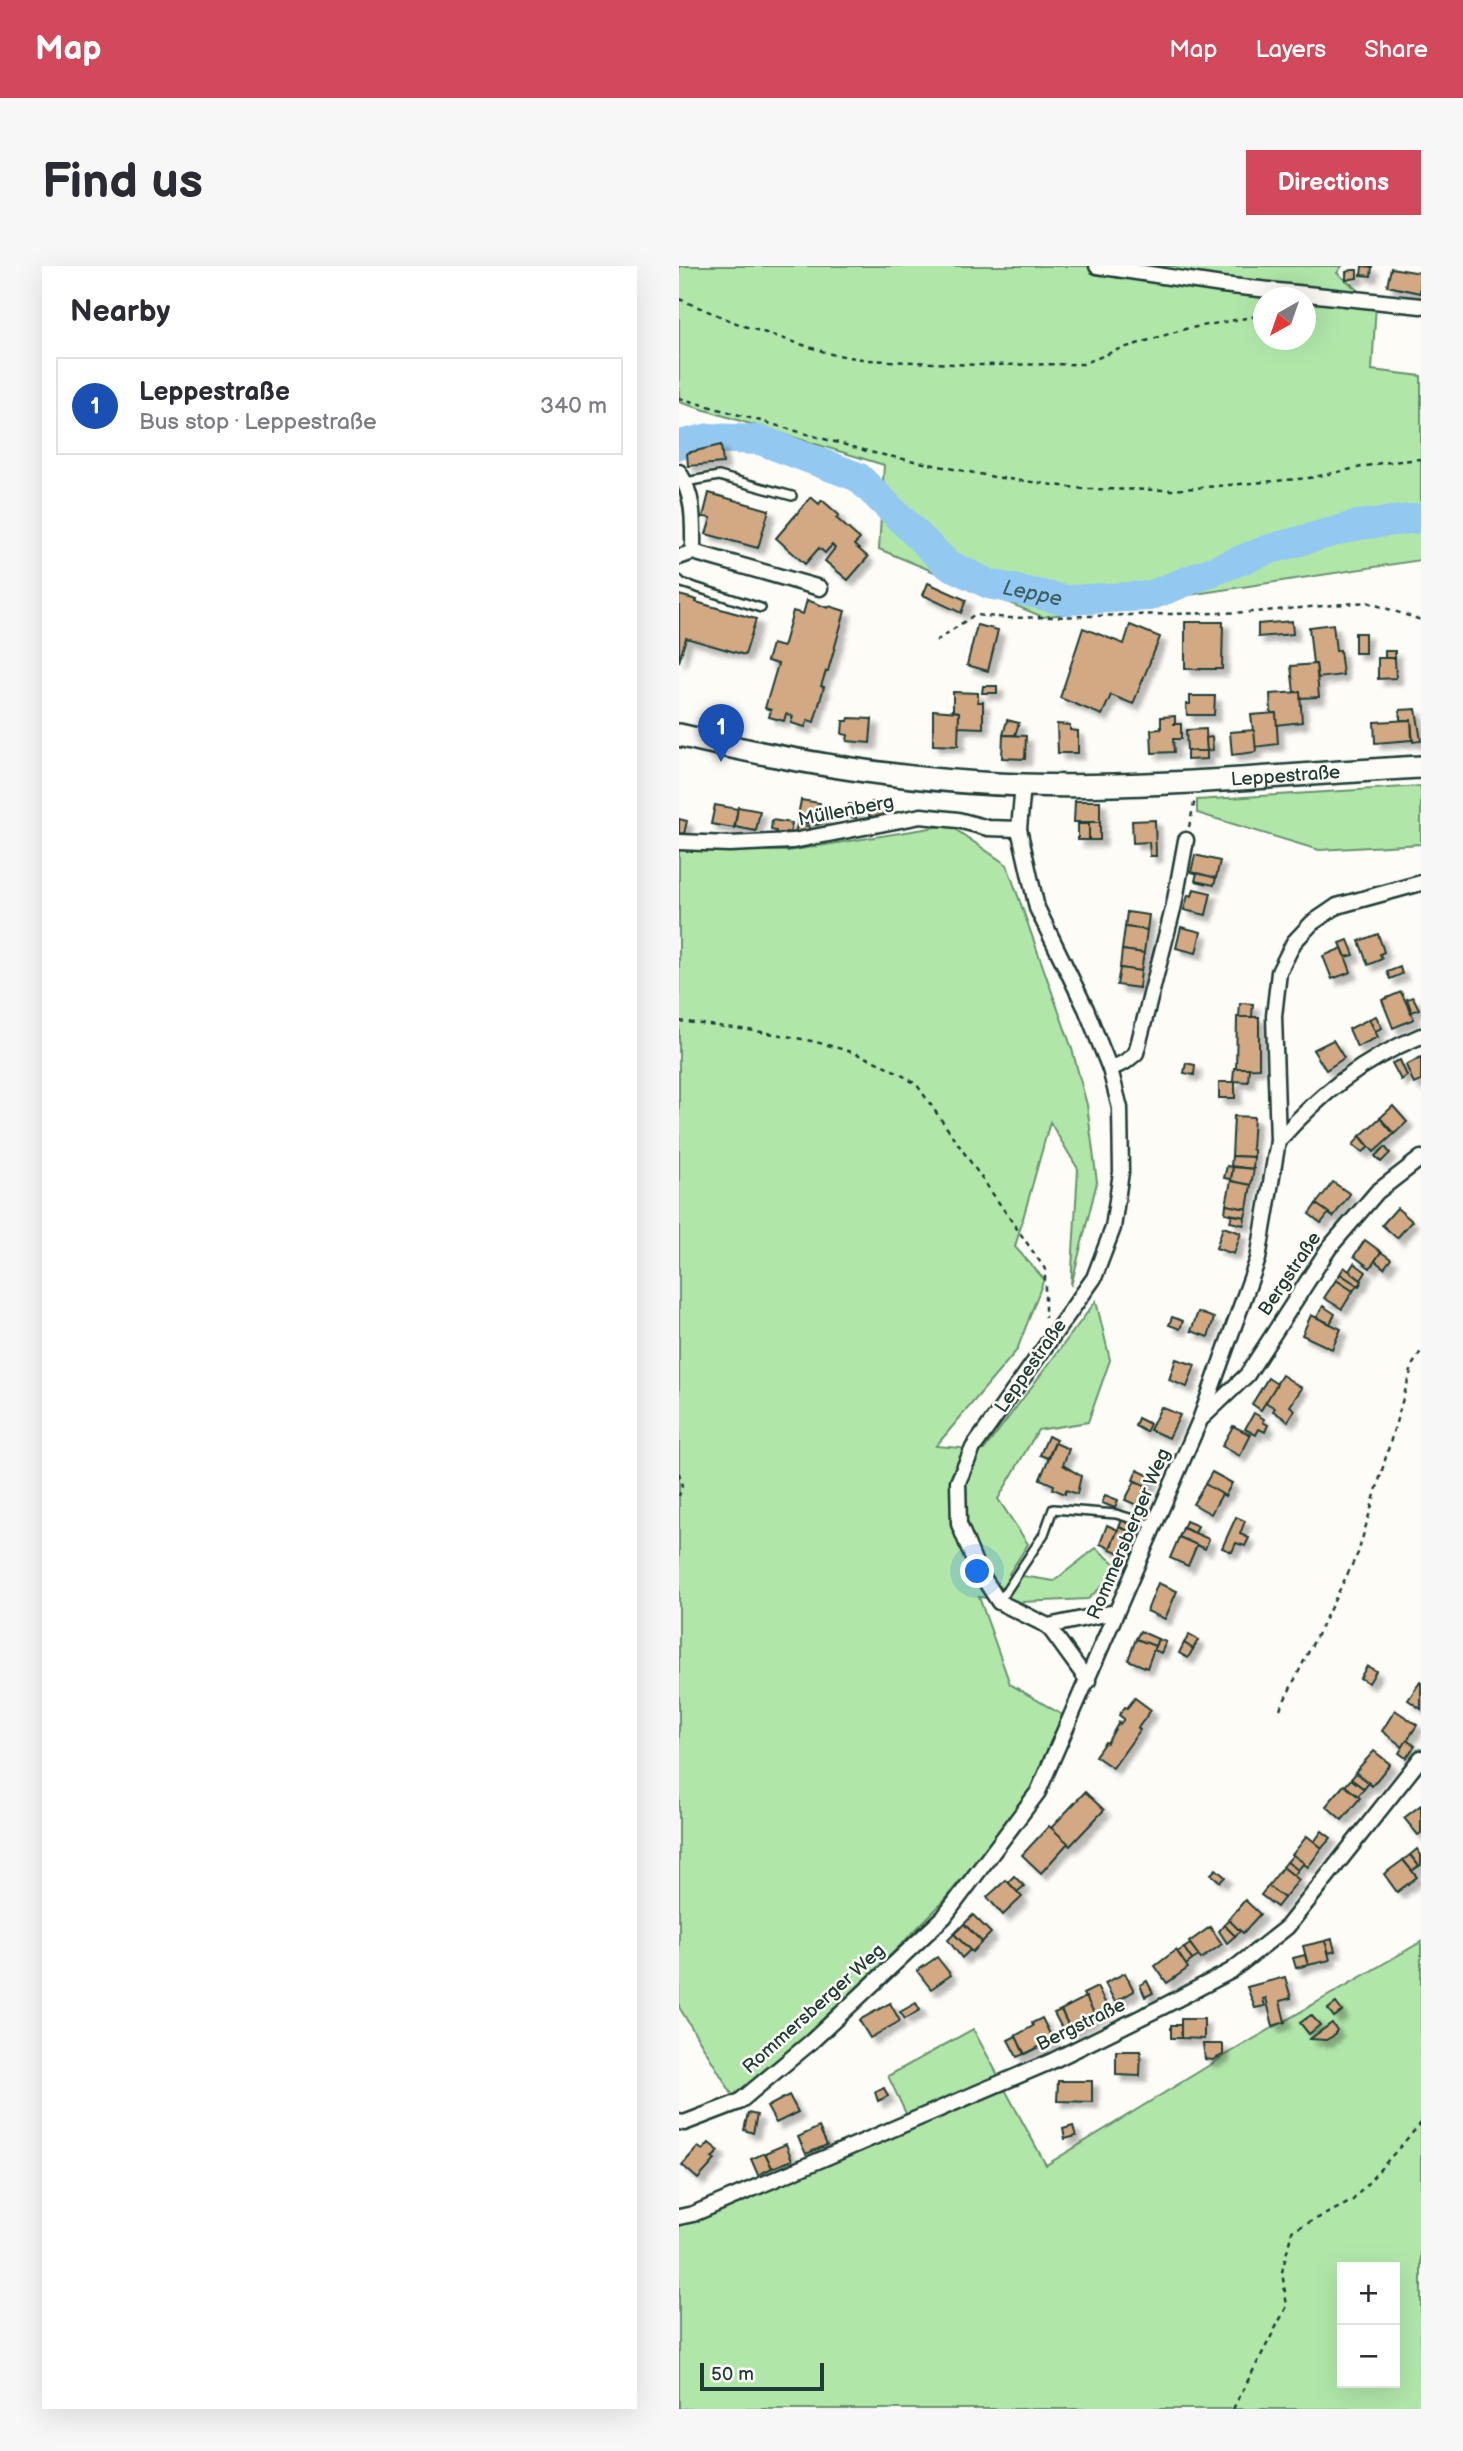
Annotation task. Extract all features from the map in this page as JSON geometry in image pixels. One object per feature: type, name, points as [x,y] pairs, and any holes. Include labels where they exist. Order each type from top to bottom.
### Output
[{"type":"main road","name":"Leppestraße","points":[[679,735],[823,765],[900,775],[1023,785],[1199,782],[1421,767]]},
{"type":"street","points":[[1097,266],[1222,285],[1421,306]]},
{"type":"street","points":[[682,477],[694,507],[686,555],[820,588]]},
{"type":"street","name":"Leppestraße","points":[[999,1602],[977,1568],[958,1524],[958,1482],[973,1448],[1094,1278],[1113,1228],[1121,1172],[1120,1108],[1110,1069],[1086,1009],[1037,908],[1019,829],[1023,785]]},
{"type":"street","name":"Müllenberg","points":[[679,842],[729,844],[793,841],[921,816],[958,820],[988,828],[1019,829]]},
{"type":"street","points":[[1110,1069],[1136,1053],[1174,905],[1186,840]]},
{"type":"street","name":"Rommersberger Weg","points":[[679,2122],[684,2123],[739,2102],[811,2042],[944,1917],[1038,1792],[1200,1420],[1258,1259],[1278,1141],[1274,1016],[1279,972],[1294,942],[1312,923],[1336,906],[1421,883]]},
{"type":"street","points":[[1278,1141],[1309,1107],[1355,1070],[1395,1046],[1421,1036]]},
{"type":"street","name":"Bergstraße","points":[[1200,1420],[1248,1375],[1329,1248],[1377,1192],[1421,1158]]},
{"type":"street","points":[[999,1602],[1048,1626],[1088,1681]]},
{"type":"street","points":[[1048,1626],[1115,1612]]},
{"type":"street","name":"Bergstraße","points":[[679,2217],[693,2214],[781,2178],[1050,2062],[1231,1970],[1287,1927],[1421,1758]]},
{"type":"lane","points":[[682,477],[719,475],[792,496]]},
{"type":"lane","points":[[679,580],[761,608]]},
{"type":"lane","points":[[999,1602],[1044,1534],[1053,1509],[1116,1514],[1154,1525]]},
{"type":"path","points":[[679,299],[741,325],[831,354],[868,360],[977,365],[1083,364],[1185,328],[1253,317]]},
{"type":"path","points":[[679,398],[874,453],[994,477],[1084,489],[1172,490],[1309,478],[1381,463],[1421,459]]},
{"type":"path","points":[[936,641],[975,615],[1009,618],[1254,612],[1367,602],[1421,620]]},
{"type":"path","points":[[1186,840],[1199,782]]},
{"type":"path","points":[[679,1021],[827,1045],[901,1073],[917,1085],[1045,1269],[1046,1346]]},
{"type":"path","points":[[1280,1709],[1358,1552],[1413,1364],[1421,1351]]},
{"type":"path","points":[[679,1473],[682,1486],[679,1496]]},
{"type":"path","points":[[1233,2409],[1287,2306],[1282,2272],[1292,2231],[1352,2201],[1421,2123]]},
{"type":"green space","points":[[679,266],[1342,266],[1337,273],[1376,304],[1372,370],[1421,376],[1421,560],[1043,617],[879,549],[884,465],[679,402]]},
{"type":"green space","points":[[1421,786],[1421,844],[1319,850],[1197,813],[1197,800]]},
{"type":"green space","points":[[949,825],[1007,865],[1072,1049],[1087,1105],[1097,1182],[1071,1286],[1078,1169],[1050,1122],[1015,1247],[1044,1279],[1017,1350],[936,1446],[984,1450],[1096,1301],[1110,1360],[1088,1422],[1038,1430],[998,1499],[1028,1544],[1009,1574],[1054,1581],[1096,1548],[1121,1569],[1088,1599],[1021,1602],[979,1597],[1010,1684],[1069,1719],[1034,1792],[939,1906],[808,2039],[735,2099],[679,2007],[679,850],[788,851]]},
{"type":"green space","points":[[1421,1942],[1421,2409],[679,2409],[679,2221],[1002,2084],[1046,2165],[1231,2052]]},
{"type":"green space","points":[[973,2029],[999,2077],[908,2118],[888,2076]]},
{"type":"building","points":[[1362,266],[1372,267],[1371,276],[1361,275]]},
{"type":"building","points":[[1391,268],[1421,273],[1420,293],[1387,286]]},
{"type":"building","points":[[1357,270],[1357,278],[1346,280],[1346,272]]},
{"type":"building","points":[[721,445],[723,463],[688,466],[687,453]]},
{"type":"building","points":[[709,493],[769,510],[758,548],[706,534],[711,518],[703,517]]},
{"type":"building","points":[[811,497],[819,504],[822,500],[839,515],[836,518],[860,539],[854,545],[868,557],[848,580],[825,561],[835,548],[832,545],[825,553],[819,548],[805,564],[776,538]]},
{"type":"building","points":[[928,583],[966,600],[961,613],[923,595]]},
{"type":"building","points":[[679,595],[756,619],[745,655],[686,638],[679,662]]},
{"type":"building","points":[[807,600],[845,611],[821,686],[824,687],[814,722],[808,720],[805,727],[791,723],[793,716],[786,714],[784,721],[769,717],[771,710],[765,708],[778,664],[767,661],[772,644],[783,647],[793,611],[803,614]]},
{"type":"building","points":[[1292,621],[1293,634],[1258,637],[1258,624]]},
{"type":"building","points":[[1185,622],[1223,622],[1222,669],[1185,669]]},
{"type":"building","points":[[1333,624],[1336,651],[1340,650],[1343,675],[1318,678],[1316,664],[1313,664],[1309,627]]},
{"type":"building","points":[[977,625],[998,630],[988,671],[967,665]]},
{"type":"building","points":[[1130,625],[1160,637],[1133,704],[1111,695],[1102,715],[1060,698],[1083,628],[1124,644]]},
{"type":"building","points":[[1355,633],[1365,633],[1365,653],[1355,653]]},
{"type":"building","points":[[1385,651],[1395,651],[1395,658],[1385,658]]},
{"type":"building","points":[[1378,658],[1395,658],[1396,678],[1378,679]]},
{"type":"building","points":[[1316,664],[1319,697],[1300,698],[1300,692],[1294,692],[1291,666]]},
{"type":"building","points":[[983,686],[997,686],[997,693],[982,693]]},
{"type":"building","points":[[953,692],[978,693],[978,702],[983,702],[983,728],[958,727],[959,712],[953,711]]},
{"type":"building","points":[[1300,692],[1302,722],[1276,725],[1276,713],[1271,713],[1270,694]]},
{"type":"building","points":[[1190,696],[1215,696],[1214,715],[1187,715],[1186,704],[1190,704]]},
{"type":"building","points":[[1416,709],[1421,741],[1413,742],[1411,720],[1400,720],[1400,710]]},
{"type":"building","points":[[933,710],[959,712],[958,746],[933,745]]},
{"type":"building","points":[[1276,713],[1278,744],[1255,747],[1251,715]]},
{"type":"building","points":[[1175,716],[1175,724],[1181,724],[1181,739],[1173,739],[1174,752],[1152,753],[1151,730],[1161,729],[1161,717]]},
{"type":"building","points":[[849,718],[872,719],[870,743],[847,741],[848,735],[842,734],[843,721],[848,721]]},
{"type":"building","points":[[1007,720],[1019,723],[1015,735],[1003,735]]},
{"type":"building","points":[[1411,720],[1412,740],[1375,743],[1374,722]]},
{"type":"building","points":[[1057,724],[1070,725],[1070,730],[1078,731],[1078,753],[1058,753]]},
{"type":"building","points":[[1206,729],[1207,751],[1187,751],[1186,730]]},
{"type":"building","points":[[1254,730],[1256,752],[1232,755],[1230,732]]},
{"type":"building","points":[[1003,735],[1026,736],[1025,759],[1002,758]]},
{"type":"building","points":[[1212,737],[1213,750],[1207,751],[1206,738]]},
{"type":"building","points":[[1187,751],[1207,751],[1207,759],[1187,760]]},
{"type":"building","points":[[801,800],[820,803],[819,810],[825,811],[823,823],[817,825],[797,821]]},
{"type":"building","points":[[1075,801],[1100,801],[1100,822],[1074,822]]},
{"type":"building","points":[[871,802],[886,803],[884,818],[869,816]]},
{"type":"building","points":[[849,804],[857,805],[856,818],[848,817]]},
{"type":"building","points":[[715,805],[738,809],[734,828],[711,824]]},
{"type":"building","points":[[738,807],[760,811],[756,831],[735,827]]},
{"type":"building","points":[[679,819],[687,821],[684,834],[679,833]]},
{"type":"building","points":[[772,820],[792,823],[790,833],[786,832],[785,836],[776,835],[776,831],[771,830]]},
{"type":"building","points":[[1155,820],[1156,856],[1150,856],[1149,842],[1133,843],[1132,821]]},
{"type":"building","points":[[1089,822],[1100,822],[1100,840],[1089,840]]},
{"type":"building","points":[[797,824],[809,826],[809,833],[795,835]]},
{"type":"building","points":[[1078,824],[1089,824],[1089,840],[1078,840]]},
{"type":"building","points":[[1195,855],[1220,861],[1216,878],[1191,872]]},
{"type":"building","points":[[1197,873],[1216,878],[1214,885],[1195,881]]},
{"type":"building","points":[[1194,889],[1211,893],[1206,915],[1184,910],[1188,895],[1192,896]]},
{"type":"building","points":[[1127,912],[1149,915],[1147,930],[1125,927]]},
{"type":"building","points":[[1125,927],[1147,930],[1144,953],[1122,950]]},
{"type":"building","points":[[1181,927],[1201,932],[1196,953],[1176,948]]},
{"type":"building","points":[[1378,934],[1384,952],[1380,954],[1382,959],[1368,965],[1359,941]]},
{"type":"building","points":[[1348,940],[1354,955],[1346,957],[1340,943]]},
{"type":"building","points":[[1342,948],[1351,972],[1332,979],[1323,956]]},
{"type":"building","points":[[1122,950],[1144,953],[1141,971],[1120,968]]},
{"type":"building","points":[[1400,967],[1402,974],[1390,979],[1387,972]]},
{"type":"building","points":[[1120,968],[1141,971],[1139,988],[1117,985]]},
{"type":"building","points":[[1401,992],[1414,1019],[1393,1028],[1382,1000]]},
{"type":"building","points":[[1413,997],[1419,1009],[1412,1012],[1407,999]]},
{"type":"building","points":[[1240,1003],[1253,1004],[1252,1017],[1239,1017]]},
{"type":"building","points":[[1376,1016],[1382,1028],[1375,1031],[1369,1019]]},
{"type":"building","points":[[1237,1017],[1259,1017],[1259,1068],[1236,1069]]},
{"type":"building","points":[[1369,1019],[1378,1037],[1357,1047],[1349,1029]]},
{"type":"building","points":[[1333,1040],[1344,1058],[1326,1070],[1313,1050]]},
{"type":"building","points":[[1421,1057],[1421,1081],[1414,1084],[1406,1065]]},
{"type":"building","points":[[1400,1060],[1407,1076],[1401,1080],[1392,1063]]},
{"type":"building","points":[[1186,1063],[1195,1065],[1194,1075],[1184,1073]]},
{"type":"building","points":[[1234,1068],[1249,1068],[1248,1082],[1233,1081]]},
{"type":"building","points":[[1219,1082],[1235,1082],[1235,1098],[1219,1098]]},
{"type":"building","points":[[1393,1106],[1407,1122],[1394,1134],[1380,1118]]},
{"type":"building","points":[[1234,1116],[1254,1117],[1254,1157],[1232,1156]]},
{"type":"building","points":[[1380,1118],[1394,1134],[1374,1152],[1360,1136]]},
{"type":"building","points":[[1360,1136],[1369,1147],[1363,1152],[1353,1145]]},
{"type":"building","points":[[1385,1147],[1390,1153],[1381,1162],[1375,1156]]},
{"type":"building","points":[[1232,1156],[1254,1157],[1253,1169],[1231,1166]]},
{"type":"building","points":[[1227,1166],[1233,1167],[1231,1179],[1224,1178]]},
{"type":"building","points":[[1233,1167],[1254,1169],[1251,1185],[1231,1181]]},
{"type":"building","points":[[1231,1181],[1251,1185],[1247,1209],[1226,1205]]},
{"type":"building","points":[[1333,1182],[1350,1194],[1333,1217],[1316,1204]]},
{"type":"building","points":[[1316,1204],[1329,1213],[1321,1223],[1309,1214]]},
{"type":"building","points":[[1226,1205],[1247,1209],[1245,1217],[1225,1213]]},
{"type":"building","points":[[1397,1208],[1412,1221],[1397,1238],[1382,1225]]},
{"type":"building","points":[[1232,1215],[1245,1217],[1244,1225],[1230,1222]]},
{"type":"building","points":[[1223,1227],[1241,1233],[1234,1254],[1216,1248]]},
{"type":"building","points":[[1365,1240],[1381,1252],[1370,1268],[1354,1256]]},
{"type":"building","points":[[1381,1252],[1391,1259],[1384,1268],[1375,1261]]},
{"type":"building","points":[[1354,1263],[1366,1272],[1361,1280],[1349,1271]]},
{"type":"building","points":[[1344,1267],[1362,1281],[1359,1286],[1340,1274]]},
{"type":"building","points":[[1340,1274],[1357,1285],[1353,1291],[1336,1280]]},
{"type":"building","points":[[1336,1280],[1353,1291],[1342,1309],[1324,1298]]},
{"type":"building","points":[[1323,1306],[1335,1314],[1330,1324],[1317,1317]]},
{"type":"building","points":[[1198,1312],[1214,1318],[1208,1337],[1191,1331]]},
{"type":"building","points":[[1311,1315],[1341,1329],[1332,1349],[1302,1335]]},
{"type":"building","points":[[1172,1317],[1183,1321],[1180,1329],[1169,1325]]},
{"type":"building","points":[[1176,1359],[1195,1365],[1187,1387],[1169,1380]]},
{"type":"building","points":[[1282,1375],[1302,1388],[1290,1406],[1295,1410],[1288,1421],[1265,1402]]},
{"type":"building","points":[[1268,1378],[1277,1384],[1261,1410],[1252,1404]]},
{"type":"building","points":[[1161,1407],[1180,1415],[1169,1438],[1150,1430]]},
{"type":"building","points":[[1254,1413],[1268,1425],[1265,1432],[1259,1429],[1256,1435],[1245,1429]]},
{"type":"building","points":[[1138,1418],[1150,1424],[1146,1432],[1135,1426]]},
{"type":"building","points":[[1233,1426],[1251,1435],[1240,1456],[1222,1446]]},
{"type":"building","points":[[1048,1436],[1056,1440],[1048,1458],[1040,1455]]},
{"type":"building","points":[[1055,1443],[1069,1449],[1063,1465],[1081,1476],[1077,1494],[1066,1490],[1065,1494],[1040,1479]]},
{"type":"building","points":[[1137,1470],[1152,1477],[1148,1487],[1133,1480]]},
{"type":"building","points":[[1212,1472],[1232,1483],[1225,1496],[1205,1484]]},
{"type":"building","points":[[1135,1481],[1148,1487],[1139,1506],[1125,1500]]},
{"type":"building","points":[[1205,1484],[1222,1494],[1211,1514],[1193,1504]]},
{"type":"building","points":[[1105,1495],[1118,1500],[1115,1508],[1102,1503]]},
{"type":"building","points":[[1236,1517],[1245,1521],[1240,1534],[1249,1538],[1245,1546],[1236,1543],[1232,1552],[1222,1548]]},
{"type":"building","points":[[1122,1520],[1134,1526],[1132,1532],[1119,1527]]},
{"type":"building","points":[[1186,1521],[1198,1526],[1195,1533],[1183,1528]]},
{"type":"building","points":[[1107,1525],[1118,1530],[1110,1548],[1100,1544]]},
{"type":"building","points":[[1119,1527],[1134,1533],[1125,1555],[1110,1549]]},
{"type":"building","points":[[1183,1528],[1209,1539],[1205,1549],[1179,1537]]},
{"type":"building","points":[[1179,1537],[1197,1545],[1188,1566],[1170,1558]]},
{"type":"building","points":[[1158,1583],[1177,1591],[1165,1619],[1147,1611]]},
{"type":"building","points":[[1140,1631],[1158,1639],[1155,1646],[1136,1639]]},
{"type":"building","points":[[1189,1635],[1198,1640],[1193,1649],[1184,1643]]},
{"type":"building","points":[[1136,1639],[1155,1646],[1147,1668],[1128,1660]]},
{"type":"building","points":[[1158,1639],[1166,1642],[1161,1653],[1154,1650]]},
{"type":"building","points":[[1184,1643],[1193,1649],[1188,1658],[1179,1653]]},
{"type":"building","points":[[1367,1666],[1376,1671],[1369,1683],[1360,1678]]},
{"type":"building","points":[[1421,1683],[1421,1709],[1408,1700]]},
{"type":"building","points":[[1135,1698],[1151,1710],[1113,1768],[1095,1756],[1124,1719],[1119,1715]]},
{"type":"building","points":[[1395,1710],[1417,1725],[1403,1747],[1382,1731]]},
{"type":"building","points":[[1407,1740],[1415,1746],[1406,1758],[1399,1753]]},
{"type":"building","points":[[1374,1751],[1390,1764],[1372,1786],[1355,1772]]},
{"type":"building","points":[[1356,1773],[1369,1783],[1364,1789],[1351,1779]]},
{"type":"building","points":[[1351,1779],[1364,1789],[1358,1796],[1345,1786]]},
{"type":"building","points":[[1344,1785],[1360,1798],[1342,1820],[1326,1806]]},
{"type":"building","points":[[1085,1792],[1104,1810],[1070,1846],[1051,1828]]},
{"type":"building","points":[[1421,1805],[1421,1833],[1418,1835],[1404,1818]]},
{"type":"building","points":[[1049,1826],[1068,1843],[1041,1873],[1022,1855]]},
{"type":"building","points":[[1322,1831],[1331,1838],[1322,1848],[1314,1842]]},
{"type":"building","points":[[1307,1836],[1322,1848],[1308,1867],[1292,1855]]},
{"type":"building","points":[[1417,1849],[1421,1855],[1419,1866],[1410,1855]]},
{"type":"building","points":[[1293,1855],[1304,1863],[1298,1870],[1287,1862]]},
{"type":"building","points":[[1410,1855],[1419,1866],[1412,1871],[1403,1860]]},
{"type":"building","points":[[1403,1860],[1417,1877],[1397,1892],[1384,1874]]},
{"type":"building","points":[[1287,1862],[1298,1870],[1294,1876],[1283,1867]]},
{"type":"building","points":[[1283,1867],[1299,1880],[1284,1898],[1268,1886]]},
{"type":"building","points":[[1216,1869],[1225,1877],[1220,1882],[1211,1874]]},
{"type":"building","points":[[1014,1876],[1024,1886],[1017,1892],[1008,1882]]},
{"type":"building","points":[[1006,1880],[1022,1897],[1003,1915],[987,1897]]},
{"type":"building","points":[[1268,1886],[1284,1898],[1277,1907],[1261,1895]]},
{"type":"building","points":[[1245,1900],[1260,1914],[1243,1933],[1228,1920]]},
{"type":"building","points":[[973,1915],[991,1933],[982,1942],[964,1924]]},
{"type":"building","points":[[1229,1920],[1240,1931],[1235,1936],[1224,1925]]},
{"type":"building","points":[[964,1924],[982,1942],[972,1952],[954,1934]]},
{"type":"building","points":[[1224,1925],[1235,1936],[1227,1943],[1219,1931]]},
{"type":"building","points":[[1210,1927],[1222,1944],[1201,1959],[1189,1942]]},
{"type":"building","points":[[954,1934],[970,1950],[962,1958],[948,1940]]},
{"type":"building","points":[[1332,1939],[1335,1951],[1329,1953],[1325,1941]]},
{"type":"building","points":[[1325,1941],[1330,1960],[1308,1965],[1303,1946]]},
{"type":"building","points":[[1190,1944],[1199,1956],[1192,1960],[1184,1948]]},
{"type":"building","points":[[1184,1948],[1192,1960],[1186,1965],[1177,1952]]},
{"type":"building","points":[[1176,1950],[1188,1968],[1167,1983],[1155,1966]]},
{"type":"building","points":[[1305,1955],[1308,1965],[1296,1968],[1293,1958]]},
{"type":"building","points":[[937,1957],[951,1975],[931,1989],[917,1971]]},
{"type":"building","points":[[1125,1973],[1134,1991],[1115,2002],[1105,1983]]},
{"type":"building","points":[[1285,1977],[1291,1998],[1280,2001],[1285,2022],[1273,2026],[1266,1998],[1263,1999],[1265,2006],[1255,2008],[1247,1987]]},
{"type":"building","points":[[1147,1981],[1153,1993],[1145,1997],[1140,1985]]},
{"type":"building","points":[[1097,1987],[1109,2010],[1096,2017],[1083,1994]]},
{"type":"building","points":[[1086,1997],[1096,2017],[1071,2031],[1061,2010]]},
{"type":"building","points":[[890,2003],[900,2021],[870,2038],[859,2020]]},
{"type":"building","points":[[916,2003],[920,2010],[905,2019],[900,2012]]},
{"type":"building","points":[[1336,2003],[1342,2011],[1334,2017],[1328,2009]]},
{"type":"building","points":[[1061,2010],[1071,2031],[1065,2034],[1054,2013]]},
{"type":"building","points":[[1311,2015],[1320,2025],[1309,2034],[1300,2023]]},
{"type":"building","points":[[1042,2018],[1053,2040],[1025,2054],[1015,2036]]},
{"type":"building","points":[[1181,2019],[1204,2019],[1204,2039],[1181,2038]]},
{"type":"building","points":[[1332,2023],[1337,2030],[1333,2036],[1326,2040],[1310,2039]]},
{"type":"building","points":[[1171,2025],[1181,2025],[1181,2038],[1171,2038]]},
{"type":"building","points":[[1016,2036],[1024,2054],[1017,2057],[1008,2040]]},
{"type":"building","points":[[1203,2044],[1223,2044],[1223,2055],[1213,2060],[1205,2059]]},
{"type":"building","points":[[1116,2051],[1141,2051],[1140,2076],[1116,2075]]},
{"type":"building","points":[[1058,2081],[1092,2081],[1092,2102],[1057,2101]]},
{"type":"building","points":[[884,2088],[888,2096],[878,2101],[875,2092]]},
{"type":"building","points":[[789,2095],[798,2112],[776,2123],[767,2107]]},
{"type":"building","points":[[748,2113],[757,2115],[753,2133],[744,2130]]},
{"type":"building","points":[[1073,2126],[1076,2136],[1065,2139],[1063,2129]]},
{"type":"building","points":[[819,2127],[827,2145],[806,2154],[798,2137]]},
{"type":"building","points":[[709,2143],[719,2151],[712,2158],[715,2160],[698,2179],[682,2165],[698,2147],[703,2150]]},
{"type":"building","points":[[786,2144],[792,2160],[772,2168],[765,2153]]},
{"type":"building","points":[[765,2153],[772,2168],[758,2175],[751,2159]]},
{"type":"waterway","name":"Leppe","points":[[679,445],[709,438],[760,440],[858,477],[947,564],[989,584],[1066,600],[1149,596],[1267,550],[1358,525],[1421,518]]},
{"type":"place","name":"Leppestraße","points":[[721,762]]}]
